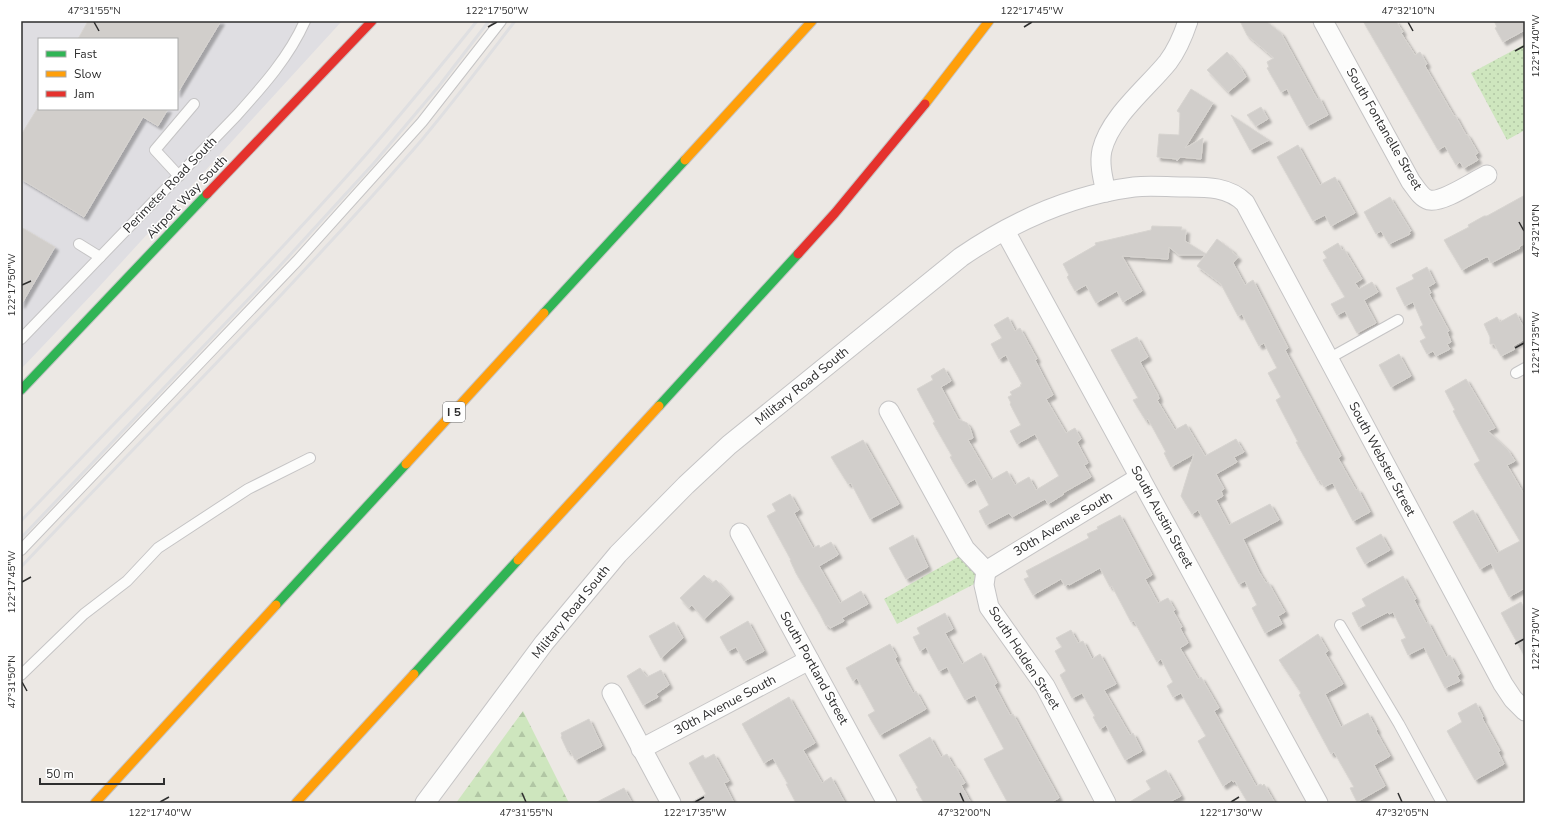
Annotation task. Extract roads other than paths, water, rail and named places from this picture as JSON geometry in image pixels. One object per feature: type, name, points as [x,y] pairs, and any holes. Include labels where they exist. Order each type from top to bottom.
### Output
[{"type":"main road","name":"Airport Way South","points":[[21,390],[372,21]]},
{"type":"main road","name":"I 5","points":[[95,803],[812,21]]},
{"type":"main road","points":[[296,803],[835,214],[921,109],[989,21]]},
{"type":"street","points":[[1106,192],[1101,172],[1102,152],[1106,139],[1123,113],[1168,61],[1178,46],[1188,21]]},
{"type":"street","name":"South Fontanelle Street","points":[[1323,21],[1411,182],[1421,194],[1429,200],[1438,199],[1447,196],[1487,174]]},
{"type":"street","name":"Military Road South","points":[[425,803],[544,643],[618,554],[686,485],[729,445],[955,262],[982,243],[1042,212],[1077,200],[1135,186],[1206,187],[1228,191],[1238,195],[1245,203]]},
{"type":"street","name":"South Webster Street","points":[[1245,203],[1503,684],[1513,699],[1525,711]]},
{"type":"street","name":"South Austin Street","points":[[1005,231],[1318,803]]},
{"type":"street","points":[[889,411],[965,549],[986,571]]},
{"type":"street","name":"30th Avenue South","points":[[986,571],[1140,477]]},
{"type":"street","name":"South Portland Street","points":[[740,532],[887,803]]},
{"type":"street","name":"South Holden Street","points":[[986,571],[984,585],[989,607],[1045,686],[1106,803]]},
{"type":"street","name":"30th Avenue South","points":[[641,750],[809,660]]},
{"type":"street","points":[[612,693],[641,750],[671,803]]},
{"type":"lane","name":"Perimeter Road South","points":[[22,336],[179,176],[269,80],[286,56],[305,21]]},
{"type":"lane","points":[[21,550],[297,261],[422,122],[501,21]]},
{"type":"lane","points":[[179,176],[155,150],[194,104]]},
{"type":"lane","points":[[79,244],[100,257]]},
{"type":"lane","points":[[1328,360],[1398,320]]},
{"type":"lane","points":[[21,676],[84,614],[127,581],[158,548],[248,488],[310,458]]},
{"type":"lane","points":[[1340,625],[1399,724],[1442,803]]},
{"type":"railway","points":[[21,521],[300,228],[392,125],[477,21]]},
{"type":"railway","points":[[21,538],[278,268],[374,163],[439,86],[489,21]]},
{"type":"railway","points":[[21,567],[269,308],[366,203],[414,149],[515,21]]}]
